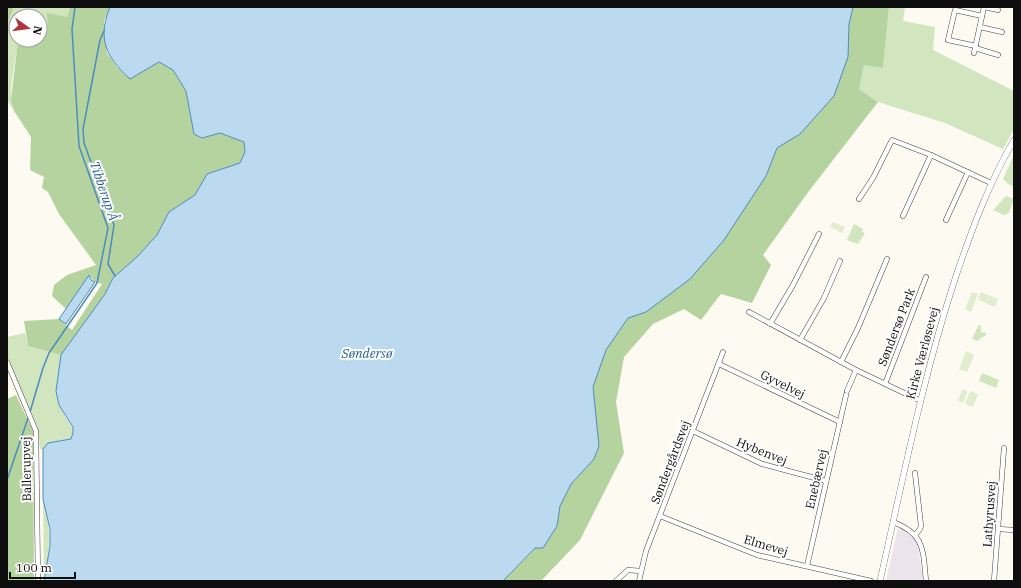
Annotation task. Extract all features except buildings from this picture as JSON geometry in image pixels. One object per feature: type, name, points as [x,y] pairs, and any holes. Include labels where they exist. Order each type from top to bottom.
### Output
[{"type":"street","points":[[975,49],[985,7],[998,10]]},
{"type":"street","points":[[982,16],[955,10],[948,40],[998,55]]},
{"type":"street","points":[[980,27],[1002,32]]},
{"type":"street","points":[[859,199],[873,178],[892,140],[931,155],[992,183]]},
{"type":"street","name":"Kirke Værløsevej","points":[[880,581],[921,401],[938,334],[971,229],[1014,140]]},
{"type":"street","points":[[903,216],[931,155]]},
{"type":"street","points":[[946,220],[968,172]]},
{"type":"street","points":[[770,324],[793,285],[819,234]]},
{"type":"street","points":[[841,362],[858,328],[887,259]]},
{"type":"street","points":[[800,340],[824,298],[840,261]]},
{"type":"street","name":"Søndersø Park","points":[[885,384],[926,277]]},
{"type":"street","name":"Søndersø Park","points":[[749,312],[856,370],[921,401]]},
{"type":"street","name":"Søndergårdsvej","points":[[639,581],[646,551],[723,352]]},
{"type":"street","name":"Ballerupvej","points":[[7,362],[36,431],[38,581]]},
{"type":"street","name":"Gyvelvej","points":[[719,364],[840,422]]},
{"type":"street","name":"Enebærvej","points":[[806,566],[847,393],[856,370]]},
{"type":"street","name":"Hybenvej","points":[[693,431],[762,464],[826,481]]},
{"type":"street","name":"Lathyrusvej","points":[[994,581],[1004,448]]},
{"type":"street","points":[[915,473],[921,526],[920,530],[915,535]]},
{"type":"street","name":"Elmevej","points":[[660,516],[757,555],[871,581]]},
{"type":"street","points":[[893,522],[904,526],[915,535],[923,551],[926,581]]},
{"type":"street","points":[[998,529],[1014,530]]},
{"type":"street","points":[[616,581],[628,570],[641,571]]},
{"type":"shaded area","points":[[898,528],[905,530],[914,538],[918,545],[923,581],[886,581]]},
{"type":"green space","points":[[7,7],[14,7],[8,8],[7,26]]},
{"type":"green space","points":[[70,7],[67,17],[48,30],[48,8],[14,8]]},
{"type":"green space","points":[[70,7],[110,7],[104,21],[107,53],[117,67],[130,79],[159,62],[173,70],[186,91],[194,134],[202,138],[220,133],[244,142],[245,152],[240,163],[207,174],[195,195],[169,212],[157,235],[138,256],[113,278],[105,294],[61,355],[28,346],[24,321],[59,319],[72,330],[102,284],[95,282],[89,275],[66,309],[52,296],[54,285],[67,275],[96,265],[59,214],[48,192],[42,188],[44,177],[30,170],[31,137],[14,111],[11,100],[17,48],[48,48],[48,13],[67,17]]},
{"type":"green space","points":[[853,7],[889,7],[883,68],[864,65],[859,89],[878,102],[809,191],[763,255],[771,265],[752,303],[721,294],[701,320],[684,309],[653,324],[624,357],[616,402],[624,453],[580,540],[541,581],[503,581],[557,526],[560,506],[571,484],[594,459],[598,446],[593,387],[606,350],[628,318],[646,312],[766,176],[777,148],[800,134],[849,24]]},
{"type":"green space","points":[[889,7],[905,7],[903,21],[935,27],[933,50],[1014,91],[1014,129],[1003,149],[945,123],[878,102],[859,89],[864,64],[883,68]]},
{"type":"green space","points":[[8,23],[8,48],[17,48],[11,94],[14,111],[7,100]]},
{"type":"green space","points":[[1014,155],[1014,187],[1003,179]]},
{"type":"green space","points":[[1006,196],[1014,199],[1009,213],[1004,215],[993,210]]},
{"type":"green space","points":[[833,222],[845,227],[842,233],[830,227]]},
{"type":"green space","points":[[854,224],[863,229],[862,232],[865,233],[858,244],[847,240]]},
{"type":"green space","points":[[972,292],[978,294],[971,312],[965,309]]},
{"type":"green space","points":[[981,292],[998,299],[995,307],[978,300]]},
{"type":"green space","points":[[981,325],[981,332],[986,333],[986,335],[977,341],[972,339],[978,326]]},
{"type":"green space","points":[[25,333],[28,346],[61,355],[56,391],[64,414],[74,430],[71,439],[48,443],[43,449],[40,449],[38,428],[7,356],[7,337]]},
{"type":"green space","points":[[966,351],[974,355],[967,372],[959,369]]},
{"type":"green space","points":[[982,373],[999,380],[996,388],[979,381]]},
{"type":"green space","points":[[962,389],[968,391],[963,403],[958,401]]},
{"type":"green space","points":[[970,391],[978,394],[973,407],[965,404]]},
{"type":"green space","points":[[16,395],[33,431],[34,581],[7,581],[7,399]]},
{"type":"green space","points":[[43,499],[49,528],[49,547],[44,576]]},
{"type":"water","name":"Søndersø","points":[[110,7],[853,7],[849,24],[848,57],[834,96],[800,134],[777,148],[766,176],[724,240],[690,279],[646,312],[628,318],[606,350],[593,387],[599,446],[594,459],[571,484],[560,506],[557,526],[543,548],[535,548],[503,581],[44,581],[50,546],[50,529],[43,499],[43,449],[48,443],[71,439],[73,433],[73,427],[59,405],[56,391],[61,355],[105,294],[113,278],[138,256],[157,235],[169,212],[195,195],[207,174],[240,163],[245,152],[244,142],[220,133],[202,138],[194,134],[186,91],[173,70],[159,62],[130,79],[122,71],[110,55],[104,38],[106,18]]},
{"type":"water","points":[[89,275],[91,280],[95,282],[66,324],[59,319]]},
{"type":"waterway","name":"Tibberup Å","points":[[30,412],[49,353],[97,283],[108,228],[79,146],[72,29],[75,7]]},
{"type":"waterway","points":[[104,31],[100,40],[83,129],[84,143],[114,225],[108,264],[115,276]]},
{"type":"waterway","name":"Tibberup Å","points":[[7,480],[28,418]]}]
